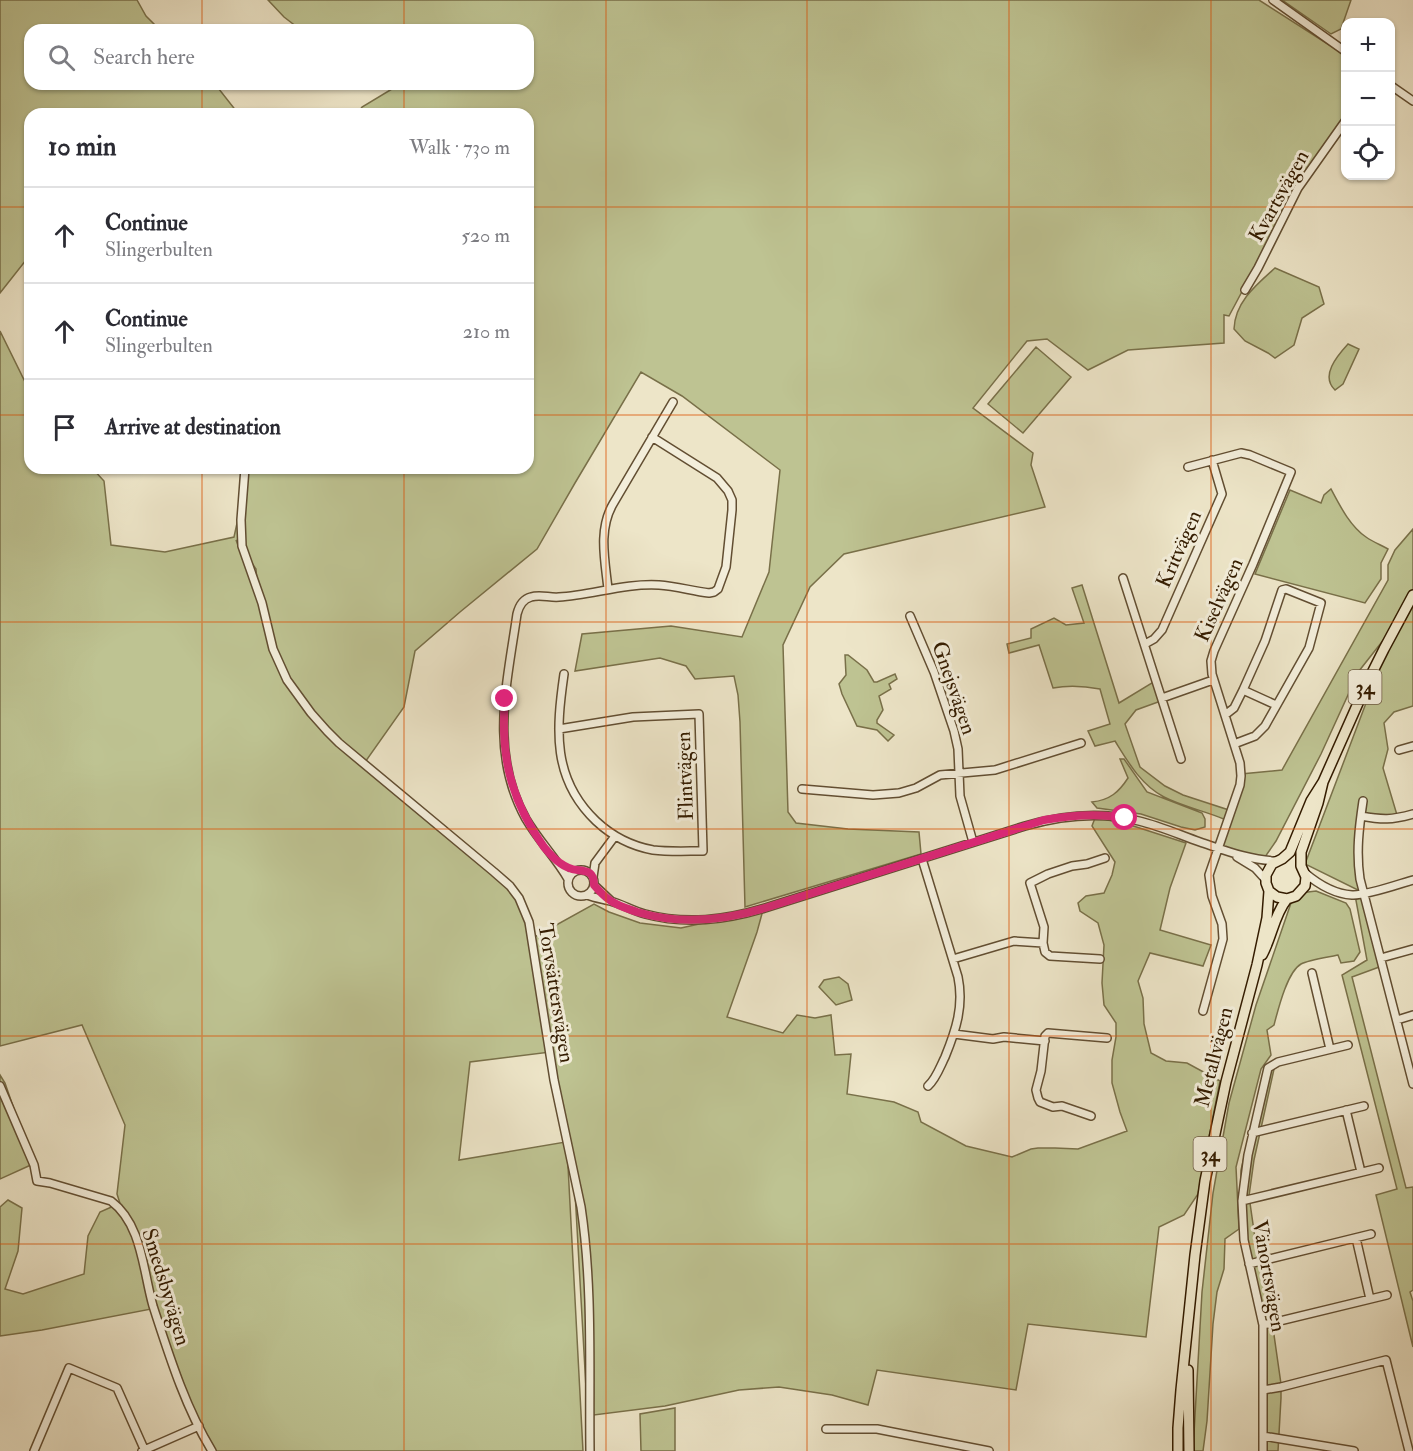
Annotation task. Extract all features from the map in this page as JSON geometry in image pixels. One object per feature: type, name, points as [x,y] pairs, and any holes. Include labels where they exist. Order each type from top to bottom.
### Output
[{"type":"main road","name":"34","points":[[1265,879],[1269,867],[1290,852],[1366,683],[1413,596]]},
{"type":"main road","name":"34","points":[[1303,890],[1306,882],[1302,846],[1323,782]]},
{"type":"main road","points":[[1279,860],[1294,861],[1303,869]]},
{"type":"main road","name":"Metallvägen","points":[[1178,1451],[1179,1409],[1205,1181],[1226,1082],[1257,966],[1267,918],[1269,891],[1265,879]]},
{"type":"main road","points":[[1269,891],[1277,897],[1287,899],[1303,890]]},
{"type":"main road","name":"Metallvägen","points":[[1257,966],[1270,938],[1277,914],[1287,899]]},
{"type":"main road","name":"Metallvägen","points":[[1187,1337],[1189,1451]]},
{"type":"street","points":[[1273,0],[1341,48]]},
{"type":"street","points":[[1395,88],[1413,101]]},
{"type":"street","name":"Kvartsvägen","points":[[1245,290],[1298,188],[1342,126]]},
{"type":"street","points":[[608,589],[603,541],[607,516],[673,402]]},
{"type":"street","points":[[652,437],[717,478],[729,491],[732,510],[726,567],[719,586],[711,593],[677,587],[635,585],[558,598],[538,596],[528,598],[522,603],[516,621],[504,716],[506,762],[514,791],[526,818],[558,862],[568,879],[568,886],[572,894],[611,901],[639,912],[664,918],[691,921],[723,919],[765,908],[1044,820],[1076,815],[1103,815],[1140,821],[1226,852],[1255,868],[1265,879]]},
{"type":"street","name":"Kiselvägen","points":[[1203,1011],[1222,939],[1222,924],[1209,881],[1210,869],[1240,785],[1241,776],[1240,763],[1213,680],[1211,666],[1214,651],[1291,472],[1245,453],[1212,460]]},
{"type":"street","points":[[1188,467],[1212,460]]},
{"type":"street","name":"Kritvägen","points":[[1145,644],[1154,639],[1162,630],[1222,494],[1212,460]]},
{"type":"street","name":"Torvsättersvägen","points":[[245,474],[241,520],[242,546],[262,603],[276,658],[287,680],[311,713],[339,743],[510,886],[522,903],[529,922],[554,1080],[584,1225],[590,1451]]},
{"type":"street","name":"Kritvägen","points":[[1123,578],[1181,759]]},
{"type":"street","points":[[1225,715],[1234,708],[1243,690],[1265,641],[1282,590],[1286,589],[1322,603],[1309,648],[1261,731],[1247,740],[1234,744]]},
{"type":"street","name":"Gnejsvägen","points":[[910,616],[951,720],[957,742],[962,807],[973,842]]},
{"type":"street","name":"Flintvägen","points":[[559,729],[633,717],[699,714],[704,851],[653,850],[636,845],[615,836],[581,805],[569,785],[561,761],[559,729],[564,674]]},
{"type":"street","points":[[1162,698],[1213,680]]},
{"type":"street","points":[[1243,690],[1276,705]]},
{"type":"street","points":[[802,789],[888,795],[910,790],[940,776],[995,770],[1082,743]]},
{"type":"street","points":[[1399,750],[1413,748]]},
{"type":"street","points":[[1363,801],[1357,853],[1359,872],[1413,1084]]},
{"type":"street","points":[[1361,816],[1387,820],[1413,814]]},
{"type":"street","points":[[587,895],[594,885],[595,863],[615,836]]},
{"type":"street","points":[[1226,852],[1260,860],[1279,860]]},
{"type":"street","points":[[1100,959],[1050,956],[1045,952],[1044,927],[1030,883],[1047,874],[1106,858]]},
{"type":"street","points":[[922,859],[953,959],[961,997],[954,1034],[928,1086]]},
{"type":"street","points":[[558,862],[588,872],[593,877]]},
{"type":"street","points":[[568,879],[572,873],[595,863]]},
{"type":"street","points":[[1303,869],[1326,888]]},
{"type":"street","points":[[1303,890],[1326,888],[1352,895],[1413,880]]},
{"type":"street","points":[[594,885],[611,901]]},
{"type":"street","points":[[953,959],[1014,941],[1043,944]]},
{"type":"street","points":[[1381,958],[1413,948]]},
{"type":"street","points":[[1312,973],[1330,1049]]},
{"type":"street","points":[[1396,1020],[1413,1015]]},
{"type":"street","points":[[954,1034],[993,1039],[1004,1037],[1045,1041]]},
{"type":"street","points":[[1091,1116],[1062,1106],[1053,1107],[1040,1102],[1036,1090],[1040,1077],[1045,1036],[1048,1034],[1107,1038]]},
{"type":"street","name":"Vänortsvägen","points":[[1263,1451],[1263,1325],[1244,1240],[1242,1201],[1244,1172],[1268,1068],[1278,1062],[1348,1045]]},
{"type":"street","name":"Smedsbyvägen","points":[[0,1086],[34,1165],[37,1181],[111,1201],[127,1219],[138,1245],[174,1369],[212,1451]]},
{"type":"street","points":[[1252,1134],[1364,1106]]},
{"type":"street","points":[[1346,1110],[1361,1172]]},
{"type":"street","points":[[1242,1201],[1379,1168]]},
{"type":"street","points":[[1249,1264],[1371,1234]]},
{"type":"street","points":[[1356,1238],[1370,1299]]},
{"type":"street","points":[[1263,1325],[1387,1295]]},
{"type":"street","points":[[1263,1390],[1386,1360],[1409,1451]]},
{"type":"street","points":[[34,1451],[69,1368],[117,1388],[144,1451],[199,1426]]},
{"type":"street","points":[[826,1429],[883,1430],[989,1451]]},
{"type":"street","points":[[1263,1436],[1354,1451]]},
{"type":"green space","points":[[0,0],[137,0],[146,16],[154,24],[24,24],[24,90],[220,90],[234,108],[24,108],[24,263],[0,293]]},
{"type":"green space","points":[[268,0],[1259,0],[1341,52],[1341,125],[1295,192],[1229,316],[1224,315],[1224,343],[1128,350],[1088,370],[1047,339],[1027,341],[973,408],[1033,453],[1031,465],[1045,507],[844,554],[810,587],[783,645],[788,812],[796,823],[848,829],[919,832],[921,854],[745,907],[740,722],[734,676],[695,679],[686,666],[660,658],[575,671],[582,634],[671,626],[742,637],[769,572],[780,470],[682,396],[641,372],[537,549],[415,651],[404,707],[363,765],[459,838],[493,868],[521,901],[550,1048],[531,939],[594,904],[640,923],[681,928],[763,910],[727,1017],[783,1033],[797,1015],[815,1018],[831,1015],[835,1055],[851,1054],[847,1094],[894,1102],[918,1112],[921,1122],[966,1146],[1012,1157],[1038,1148],[1078,1149],[1127,1131],[1112,1083],[1116,1023],[1104,1005],[1102,983],[1104,945],[1098,923],[1080,911],[1078,903],[1086,896],[1104,893],[1115,862],[1092,826],[1095,818],[1121,822],[1186,843],[1170,888],[1160,930],[1211,945],[1203,966],[1150,953],[1138,981],[1143,998],[1144,1024],[1151,1053],[1166,1061],[1187,1063],[1220,1081],[1198,1194],[1184,1215],[1159,1227],[1146,1337],[1028,1324],[1016,1390],[877,1370],[868,1405],[832,1395],[779,1387],[739,1390],[665,1406],[586,1416],[574,1174],[567,1147],[583,1451],[213,1451],[199,1426],[156,1308],[0,1336],[0,1207],[8,1200],[22,1208],[18,1251],[5,1289],[23,1294],[84,1274],[88,1236],[100,1212],[116,1205],[123,1213],[117,1194],[125,1125],[82,1025],[0,1046],[0,331],[24,380],[24,474],[98,474],[104,481],[111,545],[165,552],[234,537],[248,474],[534,474],[534,108],[361,108],[390,90],[534,90],[534,24],[293,24]],"holes":[[[236,540],[256,569],[257,595]],[[550,1052],[566,1142],[459,1160],[470,1062]]]},
{"type":"green space","points":[[1282,0],[1351,0],[1345,18],[1341,18],[1341,29],[1331,34]]},
{"type":"green space","points":[[1275,268],[1319,287],[1324,304],[1302,318],[1294,345],[1275,358],[1245,341],[1234,329],[1235,319],[1242,302]]},
{"type":"green space","points":[[1348,344],[1359,349],[1343,384],[1335,390],[1329,379],[1330,372],[1335,360]]},
{"type":"green space","points":[[1036,347],[1071,377],[1023,433],[988,404]]},
{"type":"green space","points":[[1331,489],[1355,527],[1369,539],[1388,549],[1381,563],[1381,579],[1365,603],[1255,574],[1290,490],[1321,503],[1324,495]]},
{"type":"green space","points":[[1413,529],[1413,706],[1394,712],[1384,723],[1388,749],[1383,768],[1397,815],[1362,814],[1357,825],[1357,876],[1365,893],[1382,966],[1352,977],[1406,1188],[1413,1187],[1413,1290],[1410,1292],[1413,1301],[1413,1347],[1376,1195],[1397,1189],[1342,975],[1367,960],[1355,895],[1364,893],[1305,864],[1396,624],[1359,671],[1321,754],[1276,841],[1265,857],[1217,848],[1226,820],[1179,804],[1156,792],[1136,772],[1115,741],[1095,746],[1088,731],[1110,724],[1100,689],[1076,686],[1053,688],[1039,645],[1009,653],[1007,644],[1031,638],[1031,629],[1054,618],[1066,625],[1084,623],[1072,588],[1082,585],[1119,703],[1155,681],[1163,702],[1136,710],[1125,724],[1140,767],[1165,786],[1183,795],[1229,810],[1239,790],[1241,774],[1282,770],[1388,580],[1388,565],[1395,550]]},
{"type":"green space","points":[[845,655],[867,670],[874,682],[895,674],[897,679],[889,684],[891,689],[879,696],[883,710],[877,723],[894,735],[888,741],[877,730],[857,726],[839,684],[846,675]]},
{"type":"green space","points":[[1120,759],[1124,759],[1147,792],[1202,813],[1205,827],[1195,830],[1141,814],[1097,808],[1092,802],[1113,794],[1128,778]]},
{"type":"green space","points":[[1316,891],[1346,903],[1350,909],[1360,952],[1354,961],[1341,963],[1338,955],[1313,960],[1296,968],[1287,983],[1274,1025],[1267,1030],[1271,1055],[1261,1069],[1236,1167],[1239,1229],[1225,1239],[1224,1269],[1217,1292],[1213,1324],[1203,1451],[1193,1451],[1202,1292],[1213,1193],[1229,1103],[1256,1005],[1291,903],[1300,893]]},
{"type":"green space","points":[[839,977],[848,984],[852,1000],[836,1005],[819,987],[824,980]]},
{"type":"green space","points":[[1276,1060],[1254,1160],[1249,1196],[1281,1384],[1278,1451],[1264,1451],[1261,1324],[1241,1200],[1241,1170],[1265,1066]]},
{"type":"green space","points":[[0,1075],[5,1083],[33,1164],[0,1179]]},
{"type":"green space","points":[[675,1408],[675,1451],[641,1451],[640,1414]]},
{"type":"route","points":[[505,699],[503,734],[506,762],[519,804],[535,833],[558,862],[576,871],[585,870],[591,874],[594,885],[611,901],[658,917],[698,921],[734,917],[1044,820],[1076,815],[1125,818]]}]
